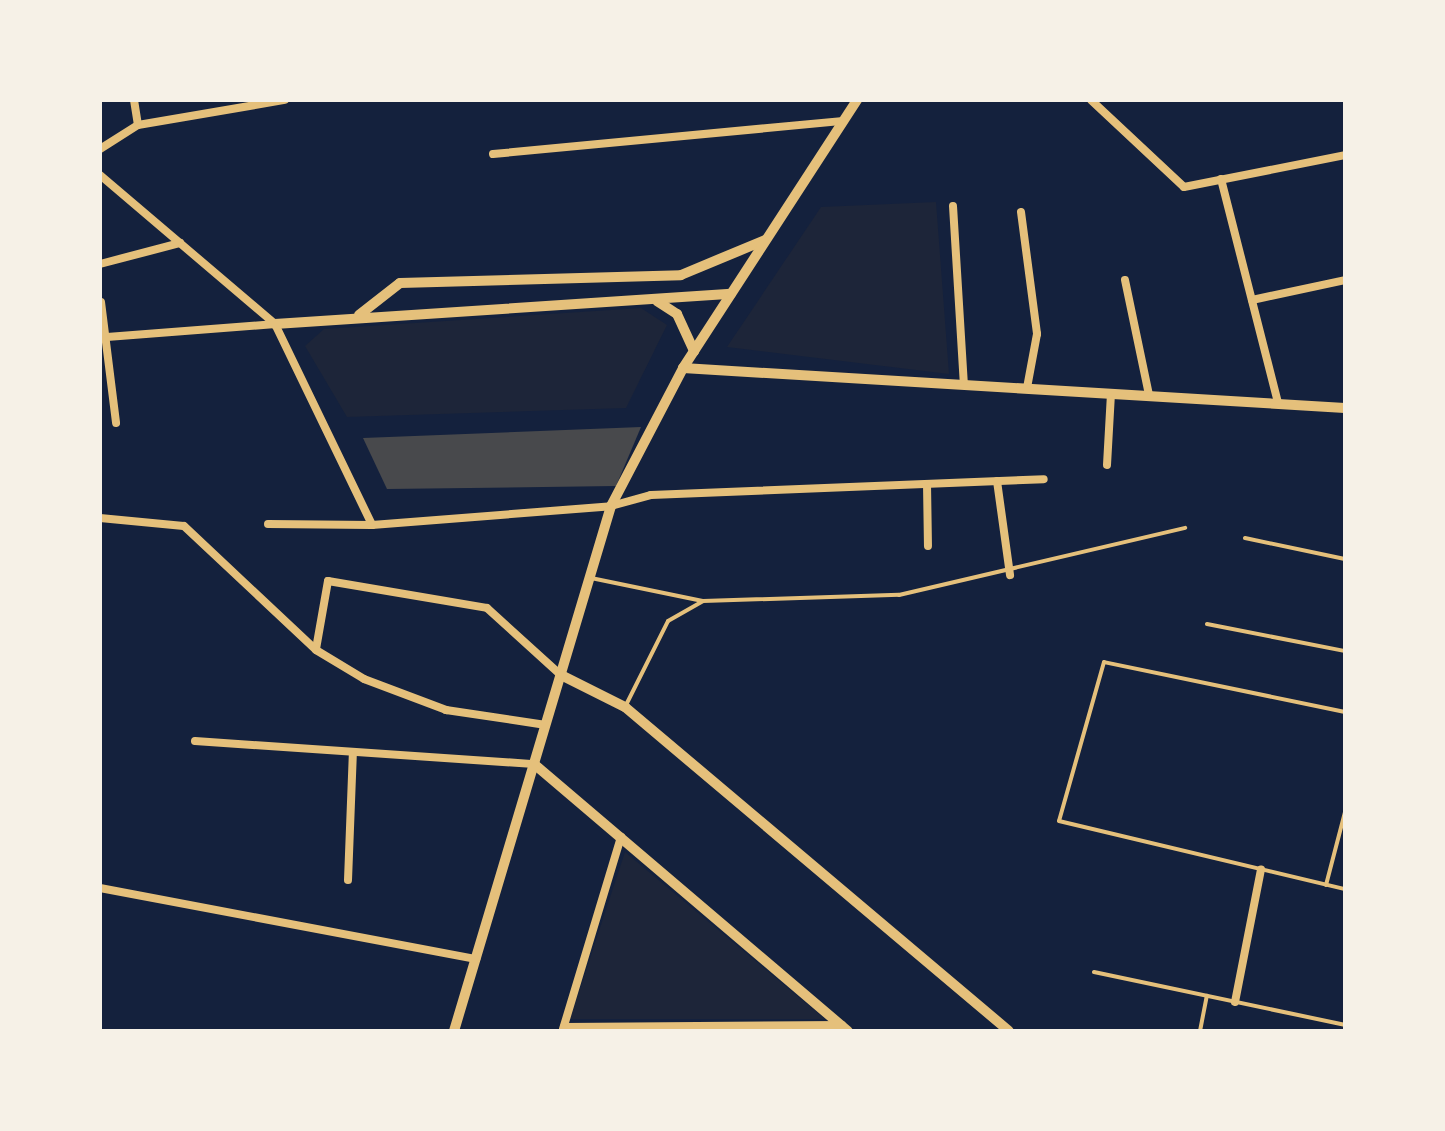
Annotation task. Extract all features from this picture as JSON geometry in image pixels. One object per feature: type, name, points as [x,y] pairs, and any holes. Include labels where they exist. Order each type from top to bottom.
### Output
[{"type":"street","points":[[134,100],[138,125]]},
{"type":"street","points":[[100,150],[138,125],[285,100]]},
{"type":"street","points":[[454,1031],[611,506],[683,368],[857,100]]},
{"type":"street","points":[[1091,100],[1184,187],[1345,155]]},
{"type":"street","points":[[493,154],[844,121]]},
{"type":"street","points":[[100,175],[105,184],[275,324],[372,525]]},
{"type":"street","points":[[1221,179],[1278,402]]},
{"type":"street","points":[[953,206],[964,384]]},
{"type":"street","points":[[1021,212],[1037,334],[1027,388]]},
{"type":"street","points":[[359,315],[400,284],[681,276],[766,240]]},
{"type":"street","points":[[100,264],[180,243]]},
{"type":"street","points":[[1125,280],[1150,395]]},
{"type":"street","points":[[1252,300],[1345,280]]},
{"type":"street","points":[[106,337],[359,315],[731,294]]},
{"type":"street","points":[[651,298],[677,314],[694,351]]},
{"type":"street","points":[[101,302],[116,423]]},
{"type":"street","points":[[683,368],[1345,408]]},
{"type":"street","points":[[1107,465],[1112,392]]},
{"type":"street","points":[[268,524],[372,525],[611,506],[651,494],[1044,479]]},
{"type":"street","points":[[997,481],[1010,574]]},
{"type":"street","points":[[927,484],[928,546]]},
{"type":"street","points":[[100,518],[184,526],[316,650],[446,710],[546,725]]},
{"type":"street","points":[[316,650],[328,581],[486,608],[561,674],[626,707],[1009,1031]]},
{"type":"street","points":[[195,741],[534,764],[845,1028]]},
{"type":"street","points":[[348,880],[353,752]]},
{"type":"street","points":[[621,837],[563,1029],[845,1028]]},
{"type":"street","points":[[1235,1002],[1261,870]]},
{"type":"street","points":[[100,888],[476,960]]},
{"type":"lane","points":[[590,578],[703,601],[804,604],[1010,574],[1185,528]]},
{"type":"lane","points":[[1245,538],[1345,559]]},
{"type":"lane","points":[[626,707],[668,621],[703,601]]},
{"type":"lane","points":[[1207,624],[1345,651]]},
{"type":"lane","points":[[1345,712],[1104,662],[1059,822],[1345,889]]},
{"type":"lane","points":[[1326,885],[1345,812]]},
{"type":"lane","points":[[1094,972],[1345,1024]]},
{"type":"lane","points":[[1200,1031],[1207,996]]},
{"type":"shaded area","points":[[936,202],[949,374],[727,347],[821,207]]},
{"type":"shaded area","points":[[641,308],[667,325],[626,408],[347,417],[305,346],[324,329]]},
{"type":"shaded area","points":[[625,852],[825,1019],[570,1019]]},
{"type":"building","points":[[641,427],[616,486],[387,489],[363,438]]}]
